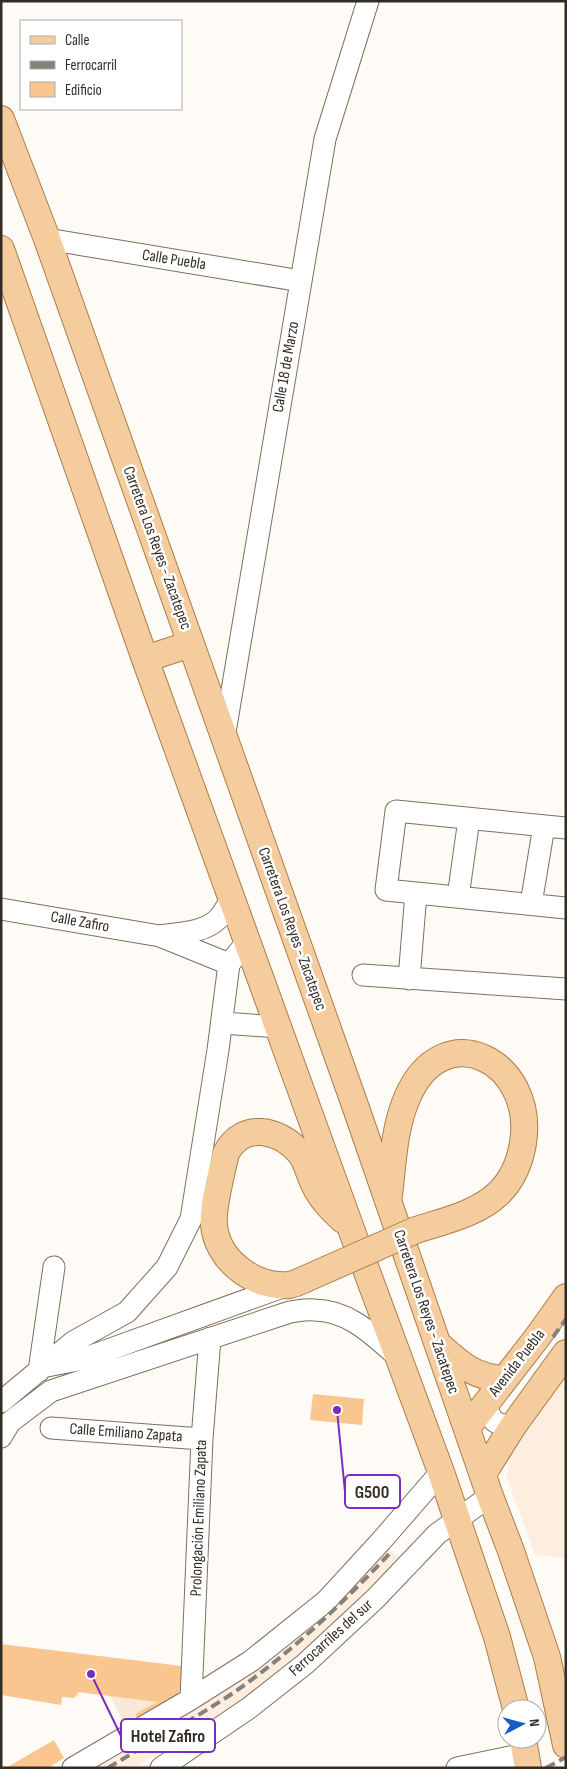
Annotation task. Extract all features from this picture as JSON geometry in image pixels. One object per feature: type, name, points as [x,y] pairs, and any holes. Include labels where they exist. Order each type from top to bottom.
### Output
[{"type":"main road","name":"Carretera Los Reyes - Zacatepec","points":[[1,119],[47,239],[388,1200],[486,1485],[511,1551],[547,1657],[566,1745]]},
{"type":"main road","points":[[1,249],[146,659],[350,1226],[441,1472],[497,1637],[513,1699]]},
{"type":"main road","points":[[146,659],[191,644]]},
{"type":"main road","points":[[350,1226],[324,1203],[302,1155],[274,1134],[261,1132],[243,1135],[234,1141],[226,1153],[213,1218],[215,1234],[219,1245],[232,1263],[250,1276],[270,1283],[297,1282],[416,1230],[464,1214],[487,1202],[506,1186],[516,1170],[524,1136],[523,1113],[516,1090],[499,1067],[484,1057],[466,1054],[449,1056],[435,1062],[424,1070],[408,1096],[399,1121],[388,1200]]},
{"type":"main road","name":"Avenida Puebla","points":[[467,1428],[540,1335],[566,1297]]},
{"type":"main road","points":[[438,1344],[470,1371],[482,1376],[505,1379]]},
{"type":"main road","points":[[486,1485],[513,1426],[566,1353]]},
{"type":"street","name":"Calle 18 de Marzo","points":[[224,738],[325,139],[368,1]]},
{"type":"street","name":"Calle Puebla","points":[[47,239],[301,280]]},
{"type":"street","points":[[566,828],[396,811],[386,890],[566,908]]},
{"type":"street","points":[[458,897],[469,819]]},
{"type":"street","points":[[531,904],[544,826]]},
{"type":"street","points":[[409,979],[416,893]]},
{"type":"street","name":"Calle Zafiro","points":[[160,936],[207,927],[219,918],[232,898]]},
{"type":"street","name":"Calle Zafiro","points":[[1,909],[160,936],[229,964]]},
{"type":"street","points":[[1,1402],[73,1342],[127,1312],[167,1267],[191,1219],[222,1024],[229,964],[248,941]]},
{"type":"street","points":[[362,975],[566,989]]},
{"type":"street","points":[[222,1024],[279,1027]]},
{"type":"street","points":[[42,1368],[54,1267]]},
{"type":"street","points":[[42,1368],[82,1360],[297,1282]]},
{"type":"street","points":[[4,1424],[51,1391],[290,1312],[314,1310],[334,1312],[364,1328],[398,1357]]},
{"type":"street","name":"Prolongación Emiliano Zapata","points":[[191,1699],[202,1439],[210,1338]]},
{"type":"street","points":[[486,1404],[490,1418],[500,1425],[513,1426]]},
{"type":"street","name":"Calle Emiliano Zapata","points":[[51,1428],[202,1439]]},
{"type":"street","points":[[73,1768],[191,1699],[251,1661],[326,1601],[441,1472]]},
{"type":"street","name":"Ferrocarriles del sur","points":[[161,1768],[249,1708],[305,1664],[375,1599],[437,1534],[456,1519],[486,1485]]},
{"type":"street","points":[[457,1768],[525,1754]]},
{"type":"shaded area","points":[[566,1371],[566,1558],[535,1555],[507,1478],[511,1448]]},
{"type":"shaded area","points":[[386,1547],[402,1559],[308,1649],[239,1703],[176,1744],[134,1768],[98,1768],[198,1707],[263,1664]]},
{"type":"shaded area","points":[[110,1696],[157,1702],[136,1714],[138,1719],[126,1727]]},
{"type":"building","points":[[313,1394],[364,1399],[362,1425],[310,1420]]},
{"type":"building","points":[[1,1644],[182,1666],[179,1697],[138,1719],[135,1714],[157,1702],[78,1692],[74,1698],[62,1697],[61,1705],[1,1695]]},
{"type":"building","points":[[54,1740],[64,1758],[48,1768],[6,1768]]},
{"type":"railway","points":[[553,1337],[566,1319]]},
{"type":"railway","points":[[108,1768],[205,1711],[257,1676],[298,1643],[392,1551]]},
{"type":"railway","points":[[546,1768],[566,1757]]},
{"type":"place","name":"G500","points":[[337,1410]]},
{"type":"place","name":"Hotel Zafiro","points":[[91,1674]]}]
